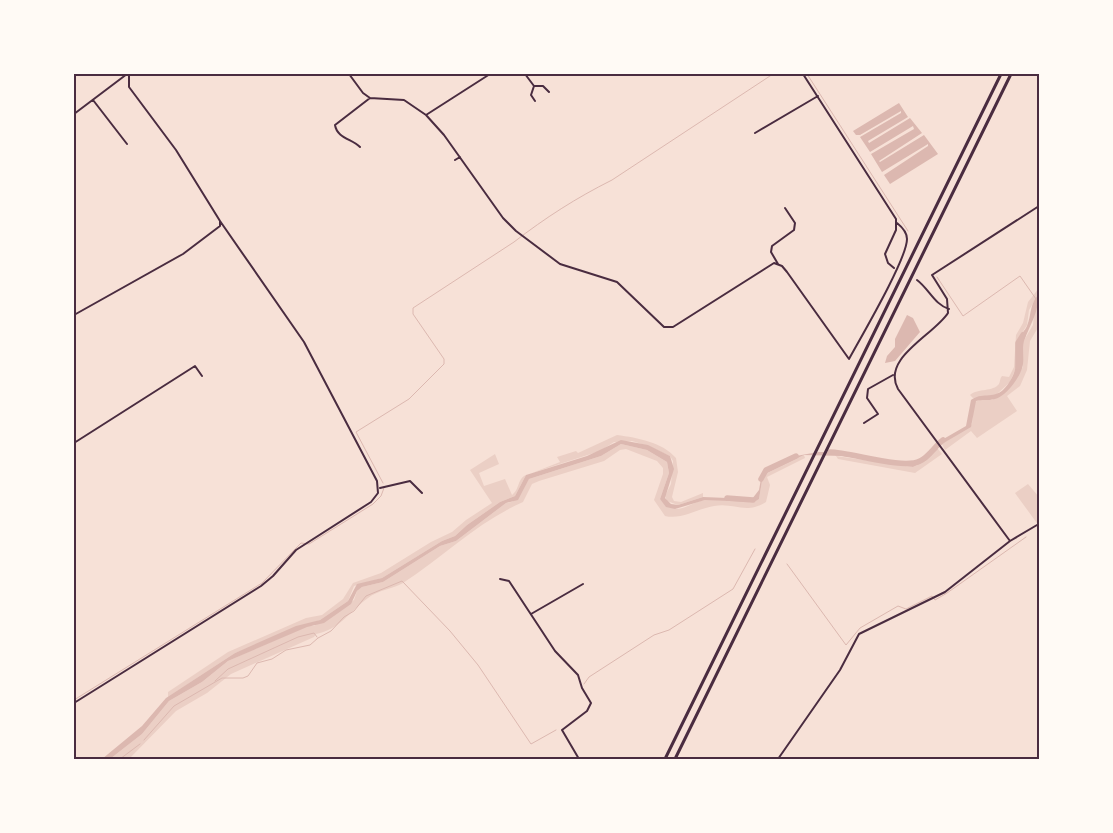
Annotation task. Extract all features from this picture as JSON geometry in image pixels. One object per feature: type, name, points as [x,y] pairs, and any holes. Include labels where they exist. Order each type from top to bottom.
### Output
[{"type":"highway","points":[[665,759],[1001,74]]},
{"type":"highway","points":[[675,759],[1011,74]]},
{"type":"street","points":[[74,114],[128,74]]},
{"type":"street","points":[[74,703],[261,586],[304,544],[376,498],[379,488],[304,342],[220,221],[176,150],[129,87],[128,74]]},
{"type":"street","points":[[349,74],[370,98],[404,100],[426,114],[460,157],[503,218],[522,235],[560,264],[617,282],[659,324],[668,328],[673,327],[768,265],[778,264]]},
{"type":"street","points":[[426,114],[490,74]]},
{"type":"street","points":[[525,74],[534,86]]},
{"type":"street","points":[[785,208],[795,223],[794,230],[772,246],[772,252],[778,264],[787,272],[849,359],[904,251],[907,238],[803,74]]},
{"type":"street","points":[[534,86],[543,86],[549,92]]},
{"type":"street","points":[[534,86],[531,95],[535,101]]},
{"type":"street","points":[[755,133],[818,96]]},
{"type":"street","points":[[360,147],[345,138],[336,130],[335,125],[370,98]]},
{"type":"street","points":[[94,100],[127,144]]},
{"type":"street","points":[[455,160],[460,157]]},
{"type":"street","points":[[1010,541],[898,388],[893,375],[895,367],[941,321],[949,309],[947,299],[932,275],[1039,206]]},
{"type":"street","points":[[74,315],[183,254],[220,226],[220,221]]},
{"type":"street","points":[[894,268],[888,263],[885,254],[897,223]]},
{"type":"street","points":[[917,280],[929,290],[940,306],[949,309]]},
{"type":"street","points":[[74,443],[196,366],[202,376]]},
{"type":"street","points":[[864,423],[878,414],[867,398],[868,389],[893,375]]},
{"type":"street","points":[[379,488],[410,481],[422,493]]},
{"type":"street","points":[[778,759],[840,670],[857,636],[951,588],[1010,541],[1037,524],[1039,527]]},
{"type":"street","points":[[500,578],[509,581],[555,651],[578,675],[582,688],[591,703],[587,711],[562,730],[579,759]]},
{"type":"street","points":[[531,614],[583,584]]},
{"type":"shaded area","points":[[899,103],[908,117],[868,141],[869,143],[910,118],[922,133],[879,161],[924,135],[938,154],[890,184],[884,175],[928,146],[928,144],[882,172],[871,154],[914,129],[913,126],[870,152],[860,137],[901,113],[901,111],[860,135],[856,135],[853,131]]},
{"type":"shaded area","points":[[1039,288],[1039,294],[1029,310],[1027,325],[1019,338],[1019,360],[1010,382],[996,395],[973,398],[970,395],[973,393],[999,384],[1002,376],[1009,377],[1014,367],[1016,335],[1023,323],[1028,302]]},
{"type":"shaded area","points":[[1039,294],[1036,312],[1024,341],[1023,364],[1017,379],[999,397],[992,400],[976,401],[971,427],[942,444],[940,441],[966,426],[971,400],[979,396],[999,393],[1012,378],[1016,366],[1020,338],[1029,322],[1032,306]]},
{"type":"shaded area","points":[[1039,304],[1039,326],[1030,341],[1027,370],[1020,386],[1007,396],[1017,411],[977,438],[971,431],[945,450],[942,444],[972,424],[974,402],[992,400],[1011,386],[1023,367],[1023,342],[1033,325],[1034,313]]},
{"type":"shaded area","points":[[907,315],[913,318],[920,332],[895,361],[885,363],[887,356],[895,347],[895,339]]},
{"type":"shaded area","points":[[617,435],[657,444],[676,458],[678,472],[672,497],[674,501],[681,502],[703,493],[703,497],[678,505],[667,501],[665,496],[671,484],[673,461],[670,456],[632,441],[614,442],[600,451],[532,473],[560,462],[557,457],[576,451],[578,453]]},
{"type":"shaded area","points":[[621,440],[648,445],[670,456],[674,469],[665,498],[671,504],[678,505],[703,497],[752,499],[759,490],[762,473],[796,456],[818,452],[838,452],[873,460],[913,465],[923,461],[936,446],[938,449],[927,460],[913,467],[843,456],[804,455],[763,475],[759,499],[754,502],[705,500],[675,509],[666,507],[660,499],[669,473],[667,462],[647,450],[621,444],[601,456],[529,479],[518,500],[506,503],[456,541],[440,546],[383,582],[362,587],[357,591],[351,604],[324,623],[307,627],[228,661],[202,682],[169,701],[142,734],[110,759],[102,759],[142,726],[166,698],[235,653],[296,626],[320,620],[348,601],[357,584],[382,578],[442,541],[455,536],[467,525],[500,502],[515,496],[526,475],[587,456]]},
{"type":"shaded area","points":[[621,444],[647,450],[667,462],[669,473],[660,499],[675,509],[705,500],[746,501],[759,499],[763,475],[804,455],[805,458],[767,477],[770,485],[766,502],[759,506],[746,508],[721,505],[677,517],[665,516],[654,500],[663,474],[663,468],[657,461],[626,449],[620,450],[604,461],[532,484],[523,502],[491,519],[403,583],[372,595],[331,629],[316,634],[314,637],[231,674],[207,693],[176,711],[129,759],[110,759],[142,734],[169,701],[202,682],[228,661],[307,626],[314,626],[354,600],[357,591],[362,587],[383,582],[440,546],[456,541],[506,503],[518,498],[529,479],[601,456]]},
{"type":"shaded area","points":[[938,449],[942,454],[915,473],[838,459],[836,456],[913,467],[927,460]]},
{"type":"shaded area","points":[[495,454],[499,464],[479,473],[484,486],[505,479],[512,495],[521,479],[526,475],[515,496],[500,502],[467,525],[455,536],[442,541],[382,578],[354,586],[348,601],[320,620],[235,653],[168,697],[168,692],[228,652],[306,618],[322,615],[343,599],[353,583],[381,573],[431,542],[452,532],[492,503],[470,470]]},
{"type":"shaded area","points":[[1028,484],[1039,497],[1039,526],[1015,493]]},
{"type":"waterway","points":[[383,483],[356,432],[409,399],[444,364],[444,359],[413,314],[413,308],[561,209],[612,180],[773,74]]},
{"type":"waterway","points":[[807,74],[908,231]]},
{"type":"waterway","points":[[937,277],[963,316],[1020,276],[1036,299]]},
{"type":"waterway","points":[[1018,367],[1018,343],[1023,335]]},
{"type":"waterway","points":[[830,452],[889,462],[912,463],[923,459],[943,440]]},
{"type":"waterway","points":[[761,479],[766,470],[796,456]]},
{"type":"waterway","points":[[74,700],[262,583],[301,543],[309,544],[373,504],[381,496],[384,488]]},
{"type":"waterway","points":[[727,498],[753,500]]},
{"type":"waterway","points":[[787,564],[846,645],[860,628],[898,606],[906,609],[932,596],[935,600],[1026,537]]},
{"type":"waterway","points":[[584,684],[589,677],[654,635],[669,630],[733,589],[755,549]]},
{"type":"waterway","points":[[144,740],[174,706],[222,678],[243,678],[248,676],[257,663],[272,659],[286,650],[310,645],[331,631],[344,617],[354,611],[366,596],[402,581],[450,631],[478,665],[531,744],[556,730]]},
{"type":"waterway","points":[[215,681],[228,669],[298,637],[314,633],[317,637]]},
{"type":"waterway","points":[[120,759],[140,744]]}]
